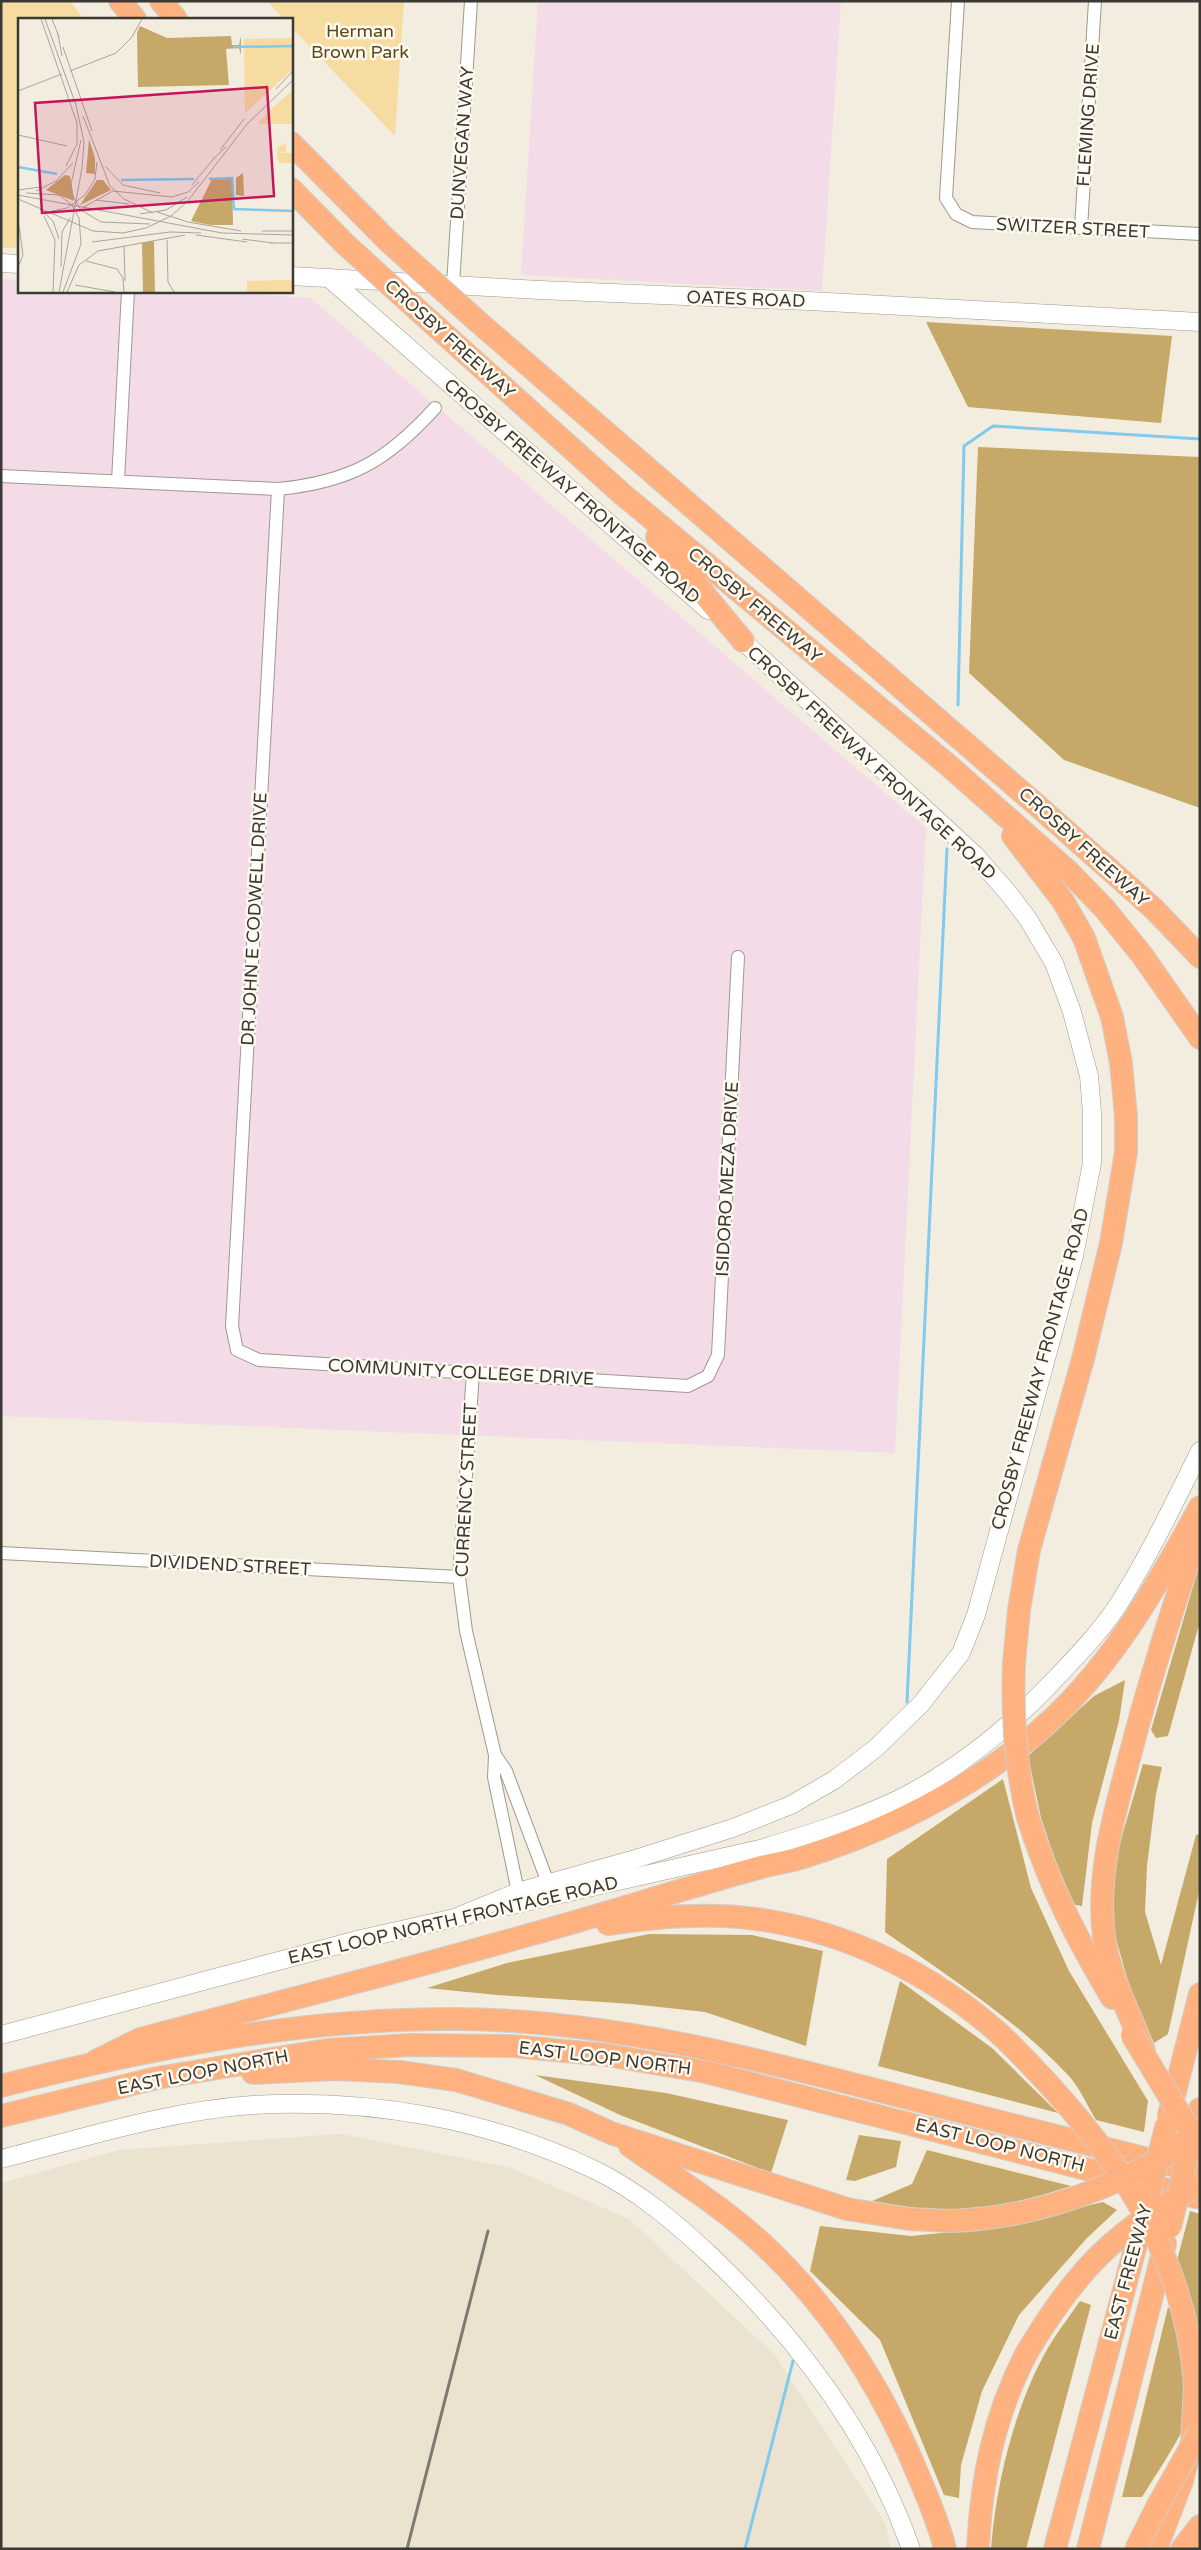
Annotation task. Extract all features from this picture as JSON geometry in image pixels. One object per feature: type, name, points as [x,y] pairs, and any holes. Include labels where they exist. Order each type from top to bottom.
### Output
[{"type":"highway","points":[[120,1],[134,18]]},
{"type":"highway","points":[[161,1],[175,18]]},
{"type":"highway","points":[[171,1],[181,18]]},
{"type":"highway","name":"CROSBY FREEWAY","points":[[292,144],[388,241],[476,320],[1039,807],[1154,909],[1200,957]]},
{"type":"highway","name":"CROSBY FREEWAY","points":[[292,190],[344,243],[621,494],[948,765],[1069,872],[1104,908],[1142,955],[1200,1038]]},
{"type":"highway","points":[[621,494],[743,641]]},
{"type":"highway","points":[[158,2078],[335,2070],[399,2072],[456,2080],[569,2114],[611,2133],[847,2209],[909,2219],[982,2219],[1028,2210],[1103,2188],[1150,2165],[1198,2129],[1138,2040],[1060,1905],[1028,1818],[1021,1790],[1013,1734],[1014,1663],[1019,1610],[1029,1550],[1083,1359],[1111,1243],[1126,1152],[1126,1116],[1121,1063],[1112,1017],[1084,938],[1050,882],[1014,836],[948,765]]},
{"type":"highway","points":[[96,2061],[140,2039],[545,1931],[762,1867],[802,1858],[895,1822],[960,1788],[1034,1736],[1066,1704],[1102,1665],[1138,1616],[1200,1507]]},
{"type":"highway","points":[[1138,2040],[1119,1993],[1104,1938],[1101,1898],[1104,1869],[1110,1829],[1147,1692],[1200,1528]]},
{"type":"highway","points":[[545,1931],[696,1916],[756,1919],[828,1935],[869,1950],[924,1978],[964,2004],[1002,2036],[1039,2072],[1090,2132],[1133,2194],[1166,2260],[1182,2302],[1193,2350],[1195,2386],[1190,2449],[1182,2481],[1156,2549]]},
{"type":"highway","name":"EAST FREEWAY","points":[[1055,2549],[1142,2222],[1200,1994]]},
{"type":"highway","name":"EAST LOOP NORTH","points":[[1,2086],[96,2061],[314,2025],[457,2019],[535,2023],[645,2035],[742,2055],[1200,2172]]},
{"type":"highway","name":"EAST LOOP NORTH","points":[[1,2116],[158,2078],[327,2050],[366,2047],[494,2046],[597,2054],[675,2066],[741,2080],[1200,2197]]},
{"type":"highway","name":"EAST FREEWAY","points":[[1088,2549],[1170,2227],[1198,2129]]},
{"type":"highway","points":[[611,2133],[726,2213],[766,2247],[812,2296],[868,2375],[902,2436],[930,2504],[945,2549]]},
{"type":"highway","points":[[978,2549],[982,2496],[995,2429],[1008,2390],[1026,2354],[1071,2287],[1113,2241],[1143,2218],[1200,2185]]},
{"type":"highway","points":[[1136,2549],[1157,2507],[1200,2431]]},
{"type":"highway","points":[[1182,2549],[1200,2526]]},
{"type":"main road","points":[[1,263],[18,264]]},
{"type":"main road","name":"OATES ROAD","points":[[292,276],[1200,322]]},
{"type":"main road","name":"CROSBY FREEWAY FRONTAGE ROAD","points":[[329,278],[743,641],[975,855],[1028,919],[1054,964],[1072,1012],[1082,1047],[1089,1076],[1092,1113],[1092,1162],[1074,1256],[976,1615],[961,1653],[921,1704],[876,1748],[834,1780],[791,1805],[733,1828],[632,1860],[518,1892],[457,1917]]},
{"type":"main road","name":"EAST LOOP NORTH FRONTAGE ROAD","points":[[1,2035],[361,1939],[760,1849],[831,1826],[901,1797],[956,1765],[982,1746],[1035,1701],[1070,1664],[1117,1606],[1200,1451]]},
{"type":"main road","points":[[1,2160],[150,2121],[250,2105],[310,2103],[388,2109],[472,2124],[544,2148],[595,2170],[623,2185],[676,2223],[772,2317],[808,2362],[840,2408],[872,2461],[890,2496],[911,2549]]},
{"type":"street","name":"DUNVEGAN WAY","points":[[454,285],[471,1]]},
{"type":"street","name":"SWITZER STREET","points":[[958,1],[946,198],[956,214],[972,222],[1200,234]]},
{"type":"street","name":"FLEMING DRIVE","points":[[1081,228],[1095,1]]},
{"type":"street","points":[[118,481],[128,292]]},
{"type":"street","points":[[1,476],[278,489],[307,486],[334,480],[360,469],[389,452],[435,408]]},
{"type":"street","name":"DR JOHN E CODWELL DRIVE","points":[[237,1350],[232,1326],[278,489]]},
{"type":"street","name":"ISIDORO MEZA DRIVE","points":[[688,1386],[708,1376],[718,1355],[738,956]]},
{"type":"street","name":"COMMUNITY COLLEGE DRIVE","points":[[237,1350],[259,1360],[688,1386]]},
{"type":"street","name":"CURRENCY STREET","points":[[473,1372],[459,1577],[466,1631],[495,1755],[494,1777],[518,1892]]},
{"type":"street","name":"DIVIDEND STREET","points":[[1,1553],[459,1577]]},
{"type":"street","name":"CURRENCY STREET","points":[[495,1755],[506,1771],[548,1883]]},
{"type":"street","points":[[504,1819],[522,1815]]},
{"type":"shaded area","points":[[538,1],[841,1],[822,291],[521,275]]},
{"type":"shaded area","points":[[1,279],[18,280],[18,292],[217,292],[311,298],[926,828],[895,1453],[1,1416]]},
{"type":"shaded area","points":[[926,322],[1172,336],[1161,423],[968,407]]},
{"type":"shaded area","points":[[978,447],[1200,457],[1200,808],[1064,760],[969,673]]},
{"type":"shaded area","points":[[1200,1563],[1200,1621],[1168,1736],[1156,1738],[1151,1730]]},
{"type":"shaded area","points":[[1125,1680],[1119,1721],[1092,1823],[1082,1906],[1070,1904],[1041,1818],[1028,1756],[1094,1696]]},
{"type":"shaded area","points":[[1143,1764],[1162,1767],[1156,1794],[1147,1866],[1145,1912],[1161,1965],[1196,1835],[1200,1834],[1200,1887],[1168,2034],[1154,2043],[1133,1999],[1113,1928],[1115,1860]]},
{"type":"shaded area","points":[[1003,1779],[1031,1888],[1069,1971],[1148,2101],[1144,2132],[1096,2120],[1071,2079],[1047,2054],[980,1999],[885,1932],[887,1859]]},
{"type":"shaded area","points":[[649,1934],[752,1935],[823,1951],[806,2046],[705,2012],[632,2004],[497,1995],[427,1988],[507,1963]]},
{"type":"shaded area","points":[[900,1981],[992,2048],[1058,2113],[878,2066]]},
{"type":"shaded area","points":[[535,2075],[666,2093],[788,2120],[771,2173],[620,2115]]},
{"type":"shaded area","points":[[341,2134],[511,2168],[629,2219],[775,2355],[885,2523],[891,2549],[1,2549],[1,2183],[119,2150]]},
{"type":"shaded area","points":[[859,2135],[901,2141],[896,2167],[855,2181],[846,2180]]},
{"type":"shaded area","points":[[927,2150],[1071,2186],[1001,2205],[965,2209],[947,2210],[908,2207],[872,2201],[912,2184]]},
{"type":"shaded area","points":[[1103,2202],[1117,2210],[1087,2238],[1019,2315],[982,2391],[961,2465],[959,2498],[944,2495],[880,2340],[810,2271],[820,2226],[911,2236],[992,2228]]},
{"type":"shaded area","points":[[1190,2211],[1200,2214],[1200,2352],[1175,2268]]},
{"type":"shaded area","points":[[1080,2301],[1091,2305],[1026,2549],[991,2549],[1003,2468],[1019,2412],[1041,2361],[1054,2338]]},
{"type":"shaded area","points":[[1168,2307],[1177,2327],[1184,2363],[1187,2400],[1186,2423],[1142,2497],[1122,2497]]},
{"type":"green space","points":[[1,1],[70,1],[83,18],[18,18],[18,248],[1,248]]},
{"type":"green space","name":"Herman Brown Park","points":[[267,1],[404,1],[395,136],[292,28],[292,18],[283,18]]},
{"type":"waterway","points":[[958,705],[964,446],[993,426],[1200,439]]},
{"type":"waterway","points":[[907,1702],[947,849]]},
{"type":"waterway","points":[[745,2549],[793,2361]]},
{"type":"railway","points":[[407,2549],[488,2231]]}]
